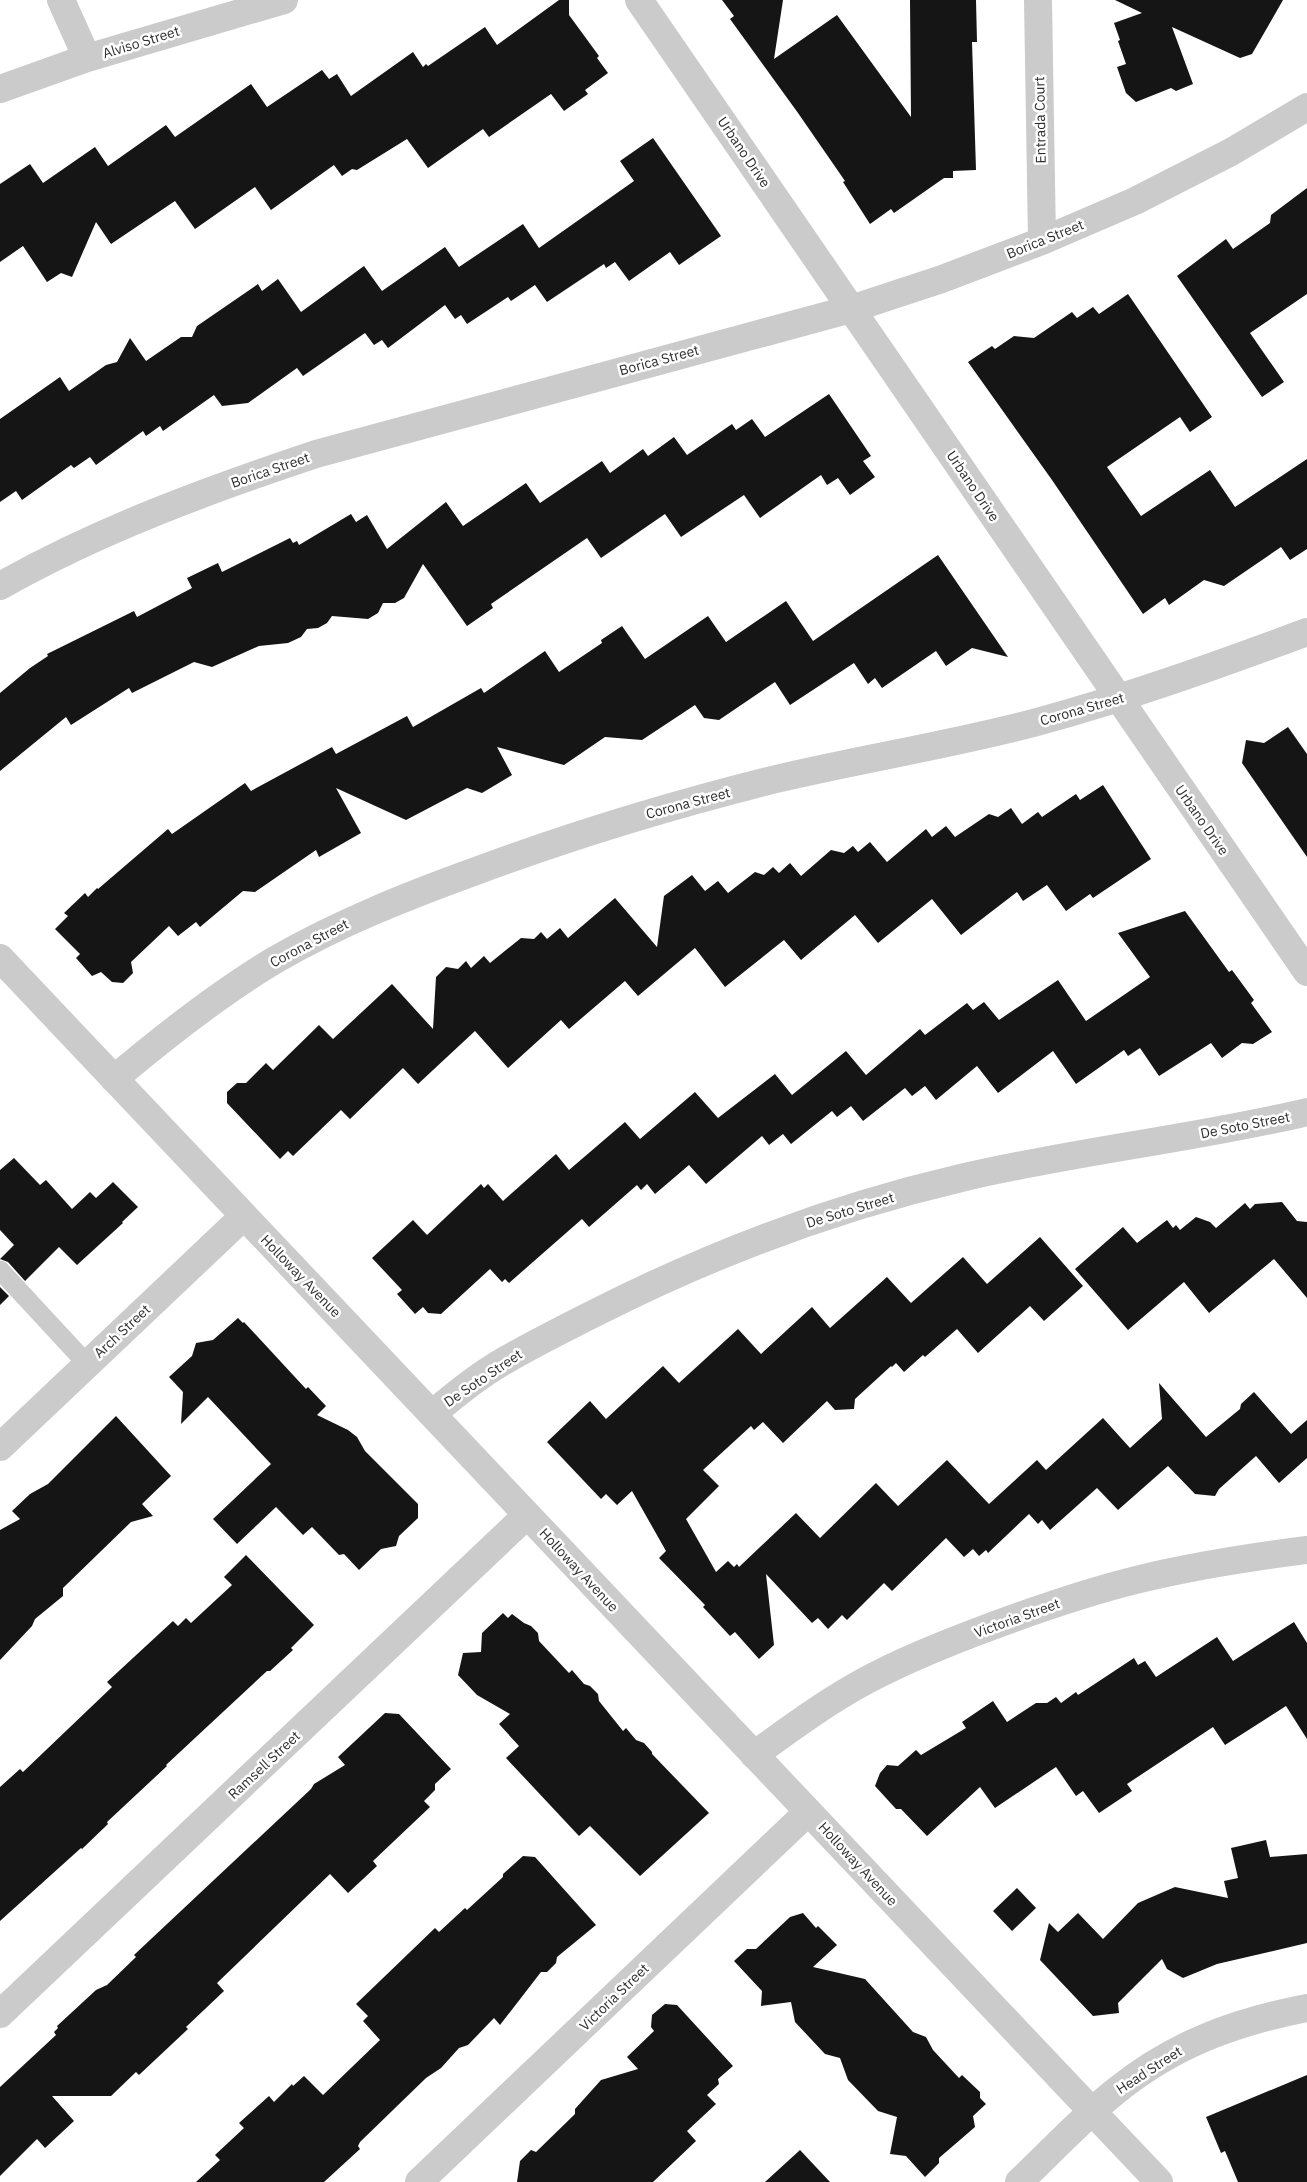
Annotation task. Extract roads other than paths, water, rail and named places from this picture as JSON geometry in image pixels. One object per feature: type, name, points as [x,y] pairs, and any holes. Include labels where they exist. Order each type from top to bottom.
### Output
[{"type":"street","points":[[61,0],[87,58]]},
{"type":"street","name":"Alviso Street","points":[[0,89],[87,58],[284,0]]},
{"type":"street","name":"Urbano Drive","points":[[639,0],[1307,972]]},
{"type":"street","name":"Entrada Court","points":[[1038,0],[1042,241]]},
{"type":"street","name":"Borica Street","points":[[0,586],[90,541],[165,509],[249,476],[316,454],[851,309],[942,280],[1042,241],[1144,196],[1231,152],[1307,107]]},
{"type":"street","name":"Corona Street","points":[[114,1078],[208,1004],[274,961],[347,922],[426,889],[588,831],[683,804],[773,780],[1034,723],[1119,699],[1307,632]]},
{"type":"street","name":"Holloway Avenue","points":[[0,958],[1159,2182]]},
{"type":"street","name":"De Soto Street","points":[[432,1414],[464,1388],[503,1362],[570,1326],[636,1293],[716,1257],[800,1225],[879,1200],[960,1178],[1307,1112]]},
{"type":"street","name":"Arch Street","points":[[0,1446],[244,1216]]},
{"type":"street","name":"Ramsell Street","points":[[0,2014],[527,1515]]},
{"type":"street","name":"Victoria Street","points":[[754,1754],[800,1721],[850,1690],[949,1643],[1012,1619],[1074,1598],[1140,1579],[1213,1564],[1307,1550]]},
{"type":"street","name":"Victoria Street","points":[[419,2182],[808,1812]]},
{"type":"street","name":"Head Street","points":[[1019,2182],[1116,2091],[1174,2052],[1224,2029],[1276,2014],[1307,2008]]},
{"type":"lane","points":[[0,1270],[87,1364]]}]
